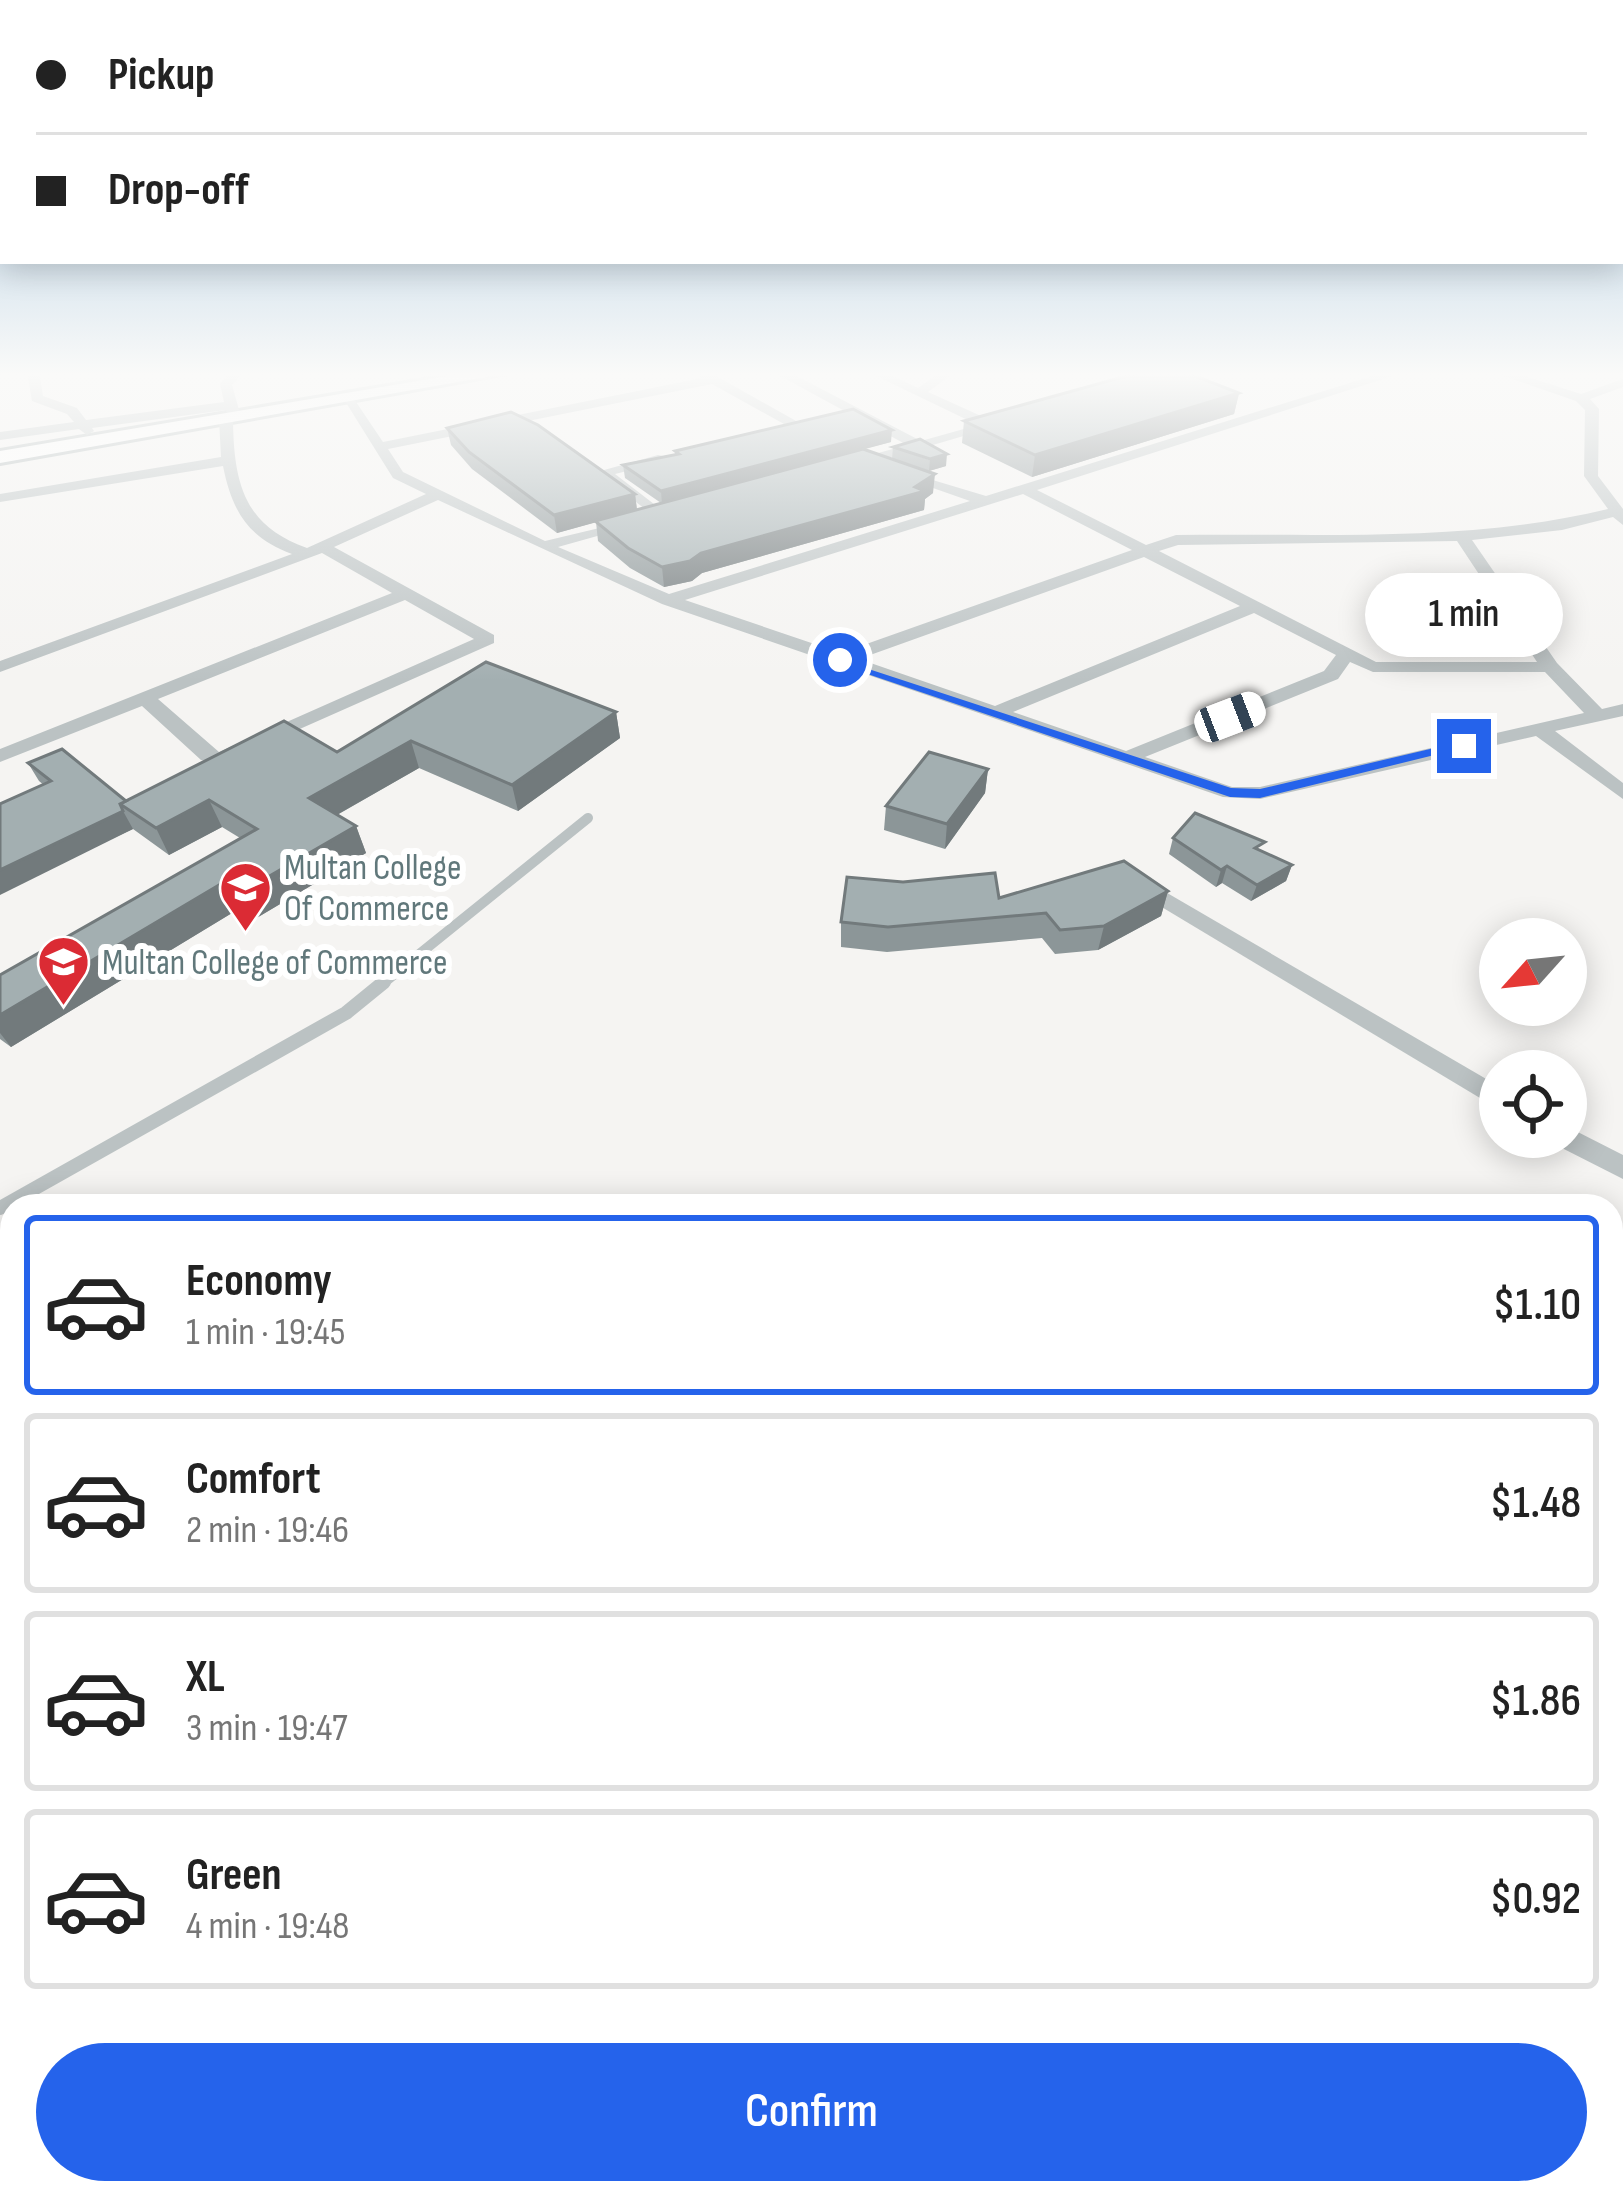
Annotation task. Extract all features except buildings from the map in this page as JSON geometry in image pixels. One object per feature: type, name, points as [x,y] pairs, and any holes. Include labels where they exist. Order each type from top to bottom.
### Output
[{"type":"street","points":[[0,498],[141,475]]},
{"type":"street","points":[[143,696],[208,756],[221,758],[488,640],[314,550],[265,537],[253,525],[231,475]]},
{"type":"street","points":[[398,475],[668,601],[1230,793],[1260,794],[1623,710]]},
{"type":"street","points":[[608,475],[658,514]]},
{"type":"street","points":[[910,475],[988,502]]},
{"type":"street","points":[[668,601],[1070,475]]},
{"type":"street","points":[[840,660],[1146,550],[1202,537],[1462,536],[1619,516],[1591,475]]},
{"type":"street","points":[[1024,489],[1373,668],[1550,667]]},
{"type":"street","points":[[0,668],[314,550],[436,495]]},
{"type":"street","points":[[543,546],[679,509]]},
{"type":"street","points":[[1462,536],[1550,667],[1598,716]]},
{"type":"street","points":[[0,755],[402,595]]},
{"type":"street","points":[[995,713],[1252,607]]},
{"type":"street","points":[[1126,758],[1331,675],[1345,656]]},
{"type":"street","points":[[1539,730],[1623,793]]},
{"type":"street","points":[[1117,870],[1479,1087]]},
{"type":"street","points":[[1587,1148],[1623,1168]]},
{"type":"lane","points":[[25,1194],[346,1013],[588,818]]},
{"type":"place","name":"Multan College Of Commerce","points":[[245,933]]},
{"type":"place","name":"Multan College of Commerce","points":[[63,1007]]},
{"type":"route","points":[[840,660],[1230,793],[1260,794],[1464,746]]}]
